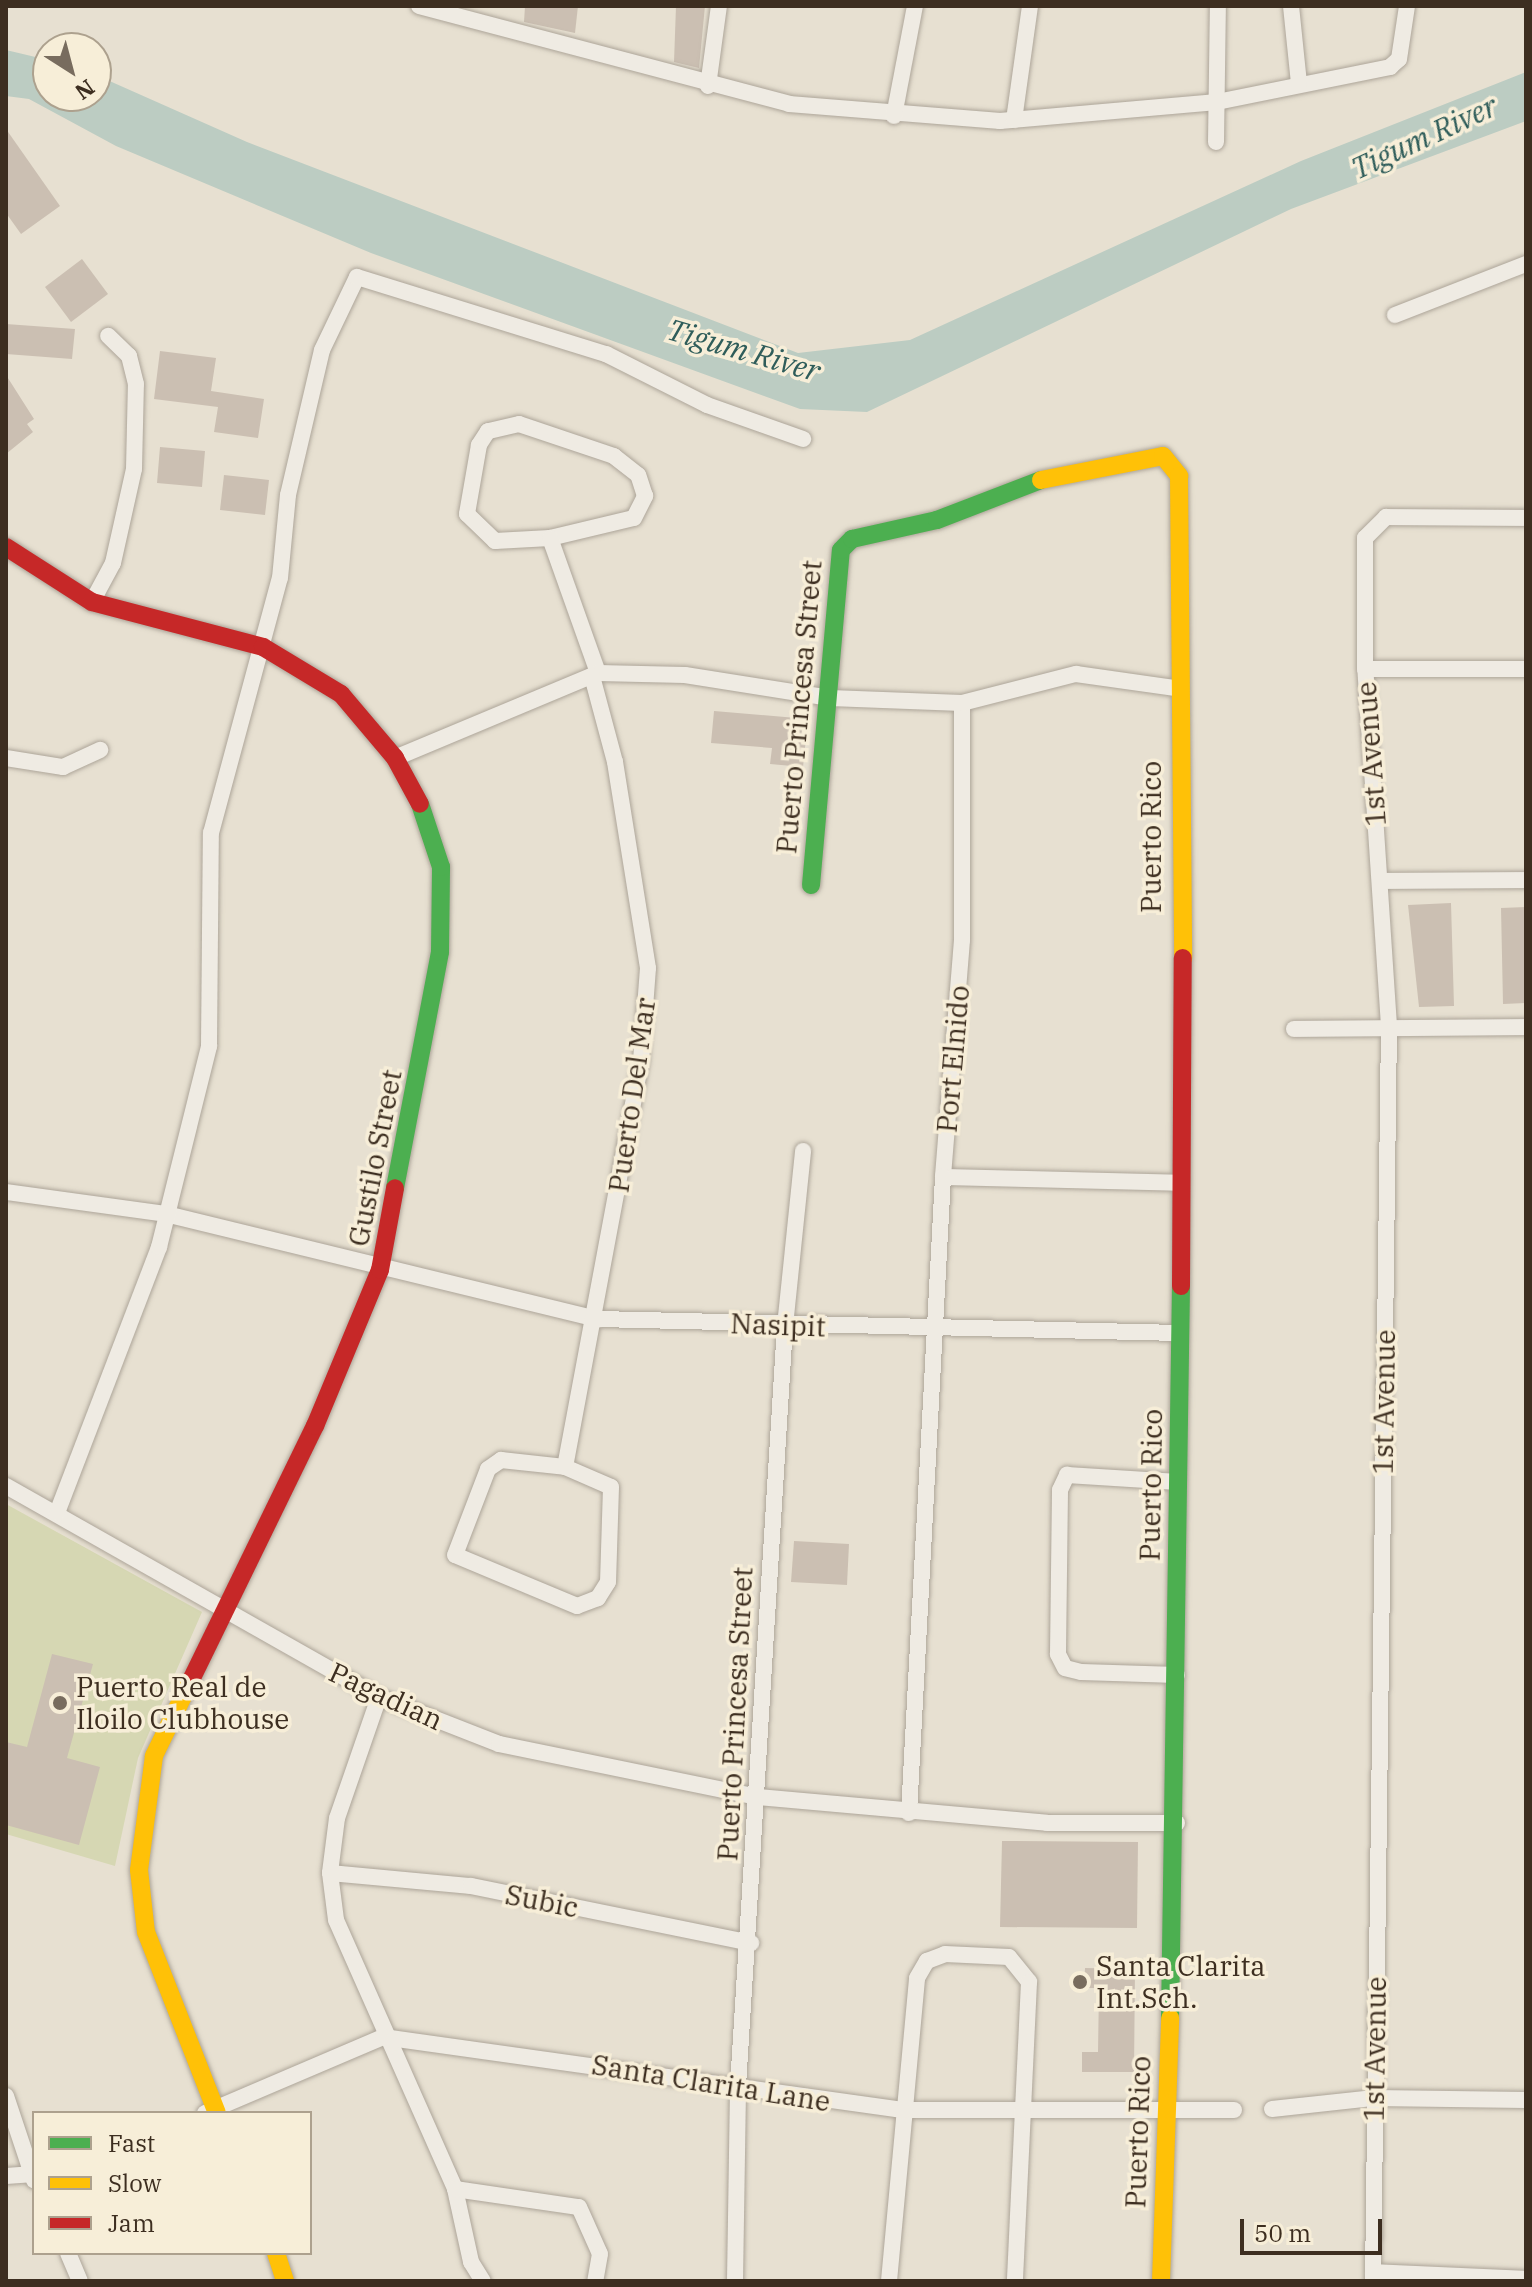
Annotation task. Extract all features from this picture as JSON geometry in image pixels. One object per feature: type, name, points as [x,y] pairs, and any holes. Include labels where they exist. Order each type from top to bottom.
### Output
[{"type":"street","points":[[419,6],[708,86],[894,116],[1014,120],[1217,102],[1395,64],[1407,6]]},
{"type":"street","points":[[708,86],[719,6]]},
{"type":"street","points":[[894,116],[915,6]]},
{"type":"street","points":[[1014,120],[1030,6]]},
{"type":"street","points":[[1216,142],[1218,6]]},
{"type":"street","points":[[1291,6],[1299,84]]},
{"type":"street","points":[[1395,315],[1526,264]]},
{"type":"street","points":[[57,1513],[166,1214],[214,1006],[211,833],[247,684],[263,647],[322,350],[357,277],[606,354],[707,405],[803,439]]},
{"type":"street","points":[[92,602],[113,563],[134,469],[136,384],[129,356],[108,336]]},
{"type":"street","points":[[519,424],[614,456],[638,475],[645,496],[634,518],[550,538],[495,541],[467,514],[479,445],[488,431],[519,424]]},
{"type":"street","name":"Puerto Rico","points":[[852,539],[937,520],[1062,472],[1163,456],[1179,476],[1181,1333],[1177,1823],[1161,2281]]},
{"type":"street","name":"1st Avenue","points":[[1373,2276],[1389,1026],[1365,669],[1365,538],[1371,524],[1386,517],[1526,518]]},
{"type":"street","name":"Puerto Del Mar","points":[[550,538],[595,675],[615,762],[648,968],[641,1061],[598,1319],[565,1467]]},
{"type":"street","name":"Puerto Princesa Street","points":[[811,885],[830,698],[835,567],[852,539]]},
{"type":"street","name":"Gustilo Street","points":[[6,547],[92,602],[263,647],[341,694],[395,758],[430,823],[442,903],[424,1050],[380,1270],[315,1426],[225,1604],[154,1756],[139,1870],[146,1932],[212,2111]]},
{"type":"street","points":[[1365,669],[1526,669]]},
{"type":"street","points":[[395,758],[595,675],[685,675],[830,698],[962,703],[1076,674],[1181,689]]},
{"type":"street","name":"Port Elnido","points":[[909,1813],[940,1328],[943,1177],[962,940],[962,703]]},
{"type":"street","points":[[6,758],[63,767],[100,750]]},
{"type":"street","points":[[1381,881],[1526,880]]},
{"type":"street","points":[[1294,1029],[1526,1027]]},
{"type":"street","name":"Puerto Princesa Street","points":[[735,2281],[738,2086],[751,1943],[785,1326],[803,1151]]},
{"type":"street","points":[[943,1177],[1181,1183]]},
{"type":"street","points":[[6,1192],[166,1214],[380,1270]]},
{"type":"street","name":"Nasipit","points":[[380,1270],[598,1319],[785,1326],[1181,1333]]},
{"type":"street","points":[[501,1460],[565,1467],[611,1487],[608,1582],[598,1598],[577,1606],[461,1563],[454,1545],[488,1469],[501,1460]]},
{"type":"street","points":[[1177,1675],[1081,1672],[1065,1668],[1058,1654],[1060,1490],[1067,1475],[1178,1482]]},
{"type":"street","name":"Pagadian","points":[[6,1486],[225,1604],[263,1636],[379,1697],[572,1764],[758,1797],[909,1813],[1177,1823]]},
{"type":"street","points":[[379,1697],[347,1779],[330,1873],[336,1920],[383,2037],[455,2189],[471,2262],[483,2281]]},
{"type":"street","name":"Subic","points":[[330,1873],[471,1886],[751,1943]]},
{"type":"street","points":[[889,2281],[917,1978],[927,1961],[945,1954],[1009,1957],[1023,1967],[1029,1982],[1019,2110],[1015,2281]]},
{"type":"street","points":[[212,2111],[383,2037]]},
{"type":"street","name":"Santa Clarita Lane","points":[[383,2037],[903,2110],[1166,2106],[1234,2110]]},
{"type":"street","points":[[6,2096],[32,2174]]},
{"type":"street","points":[[1272,2109],[1374,2098],[1526,2100]]},
{"type":"street","points":[[6,2176],[32,2177]]},
{"type":"street","points":[[455,2189],[579,2207],[600,2254],[595,2281]]},
{"type":"street","points":[[69,2255],[80,2281]]},
{"type":"street","points":[[277,2255],[285,2281]]},
{"type":"street","points":[[1373,2276],[1526,2279]]},
{"type":"green space","points":[[6,1504],[202,1612],[138,1758],[115,1866],[6,1834]]},
{"type":"water","points":[[6,50],[32,56],[32,101],[6,96]]},
{"type":"water","name":"Tigum River","points":[[1526,72],[1526,121],[1291,209],[867,412],[800,409],[371,253],[116,146],[53,112],[112,112],[112,82],[247,142],[798,353],[910,340],[1301,161]]},
{"type":"building","points":[[525,6],[578,6],[575,33],[524,22]]},
{"type":"building","points":[[676,6],[705,6],[699,68],[674,62]]},
{"type":"building","points":[[6,129],[60,206],[21,234],[6,213]]},
{"type":"building","points":[[82,259],[108,294],[71,322],[45,287]]},
{"type":"building","points":[[6,324],[75,329],[72,359],[6,354]]},
{"type":"building","points":[[160,351],[216,358],[211,391],[264,399],[258,438],[214,432],[218,407],[154,399]]},
{"type":"building","points":[[6,375],[34,419],[27,424],[33,432],[6,454]]},
{"type":"building","points":[[160,447],[205,451],[202,487],[157,483]]},
{"type":"building","points":[[224,475],[269,480],[265,515],[220,510]]},
{"type":"building","points":[[714,711],[808,719],[803,767],[770,764],[772,748],[711,743]]},
{"type":"building","points":[[1451,903],[1454,1006],[1419,1007],[1408,905]]},
{"type":"building","points":[[1526,907],[1526,1003],[1503,1004],[1501,908]]},
{"type":"building","points":[[794,1541],[849,1544],[847,1585],[791,1582]]},
{"type":"building","points":[[52,1654],[93,1664],[67,1758],[100,1767],[79,1845],[6,1825],[6,1742],[27,1747]]},
{"type":"building","points":[[1002,1841],[1138,1842],[1137,1928],[1000,1927]]},
{"type":"building","points":[[1085,1968],[1135,1969],[1134,2072],[1082,2072],[1082,2052],[1098,2052],[1099,1988],[1084,1988]]},
{"type":"traffic: fast","points":[[811,885],[841,550],[852,539],[937,520],[1041,480]]},
{"type":"traffic: fast","points":[[395,1188],[440,952],[441,867],[420,804]]},
{"type":"traffic: fast","points":[[1170,2018],[1181,1286]]},
{"type":"traffic: slow","points":[[1041,480],[1163,456],[1179,476],[1183,958]]},
{"type":"traffic: slow","points":[[191,1680],[154,1756],[139,1870],[146,1932],[216,2111]]},
{"type":"traffic: slow","points":[[1161,2281],[1170,2018]]},
{"type":"traffic: slow","points":[[277,2255],[285,2281]]},
{"type":"traffic: jam","points":[[6,547],[92,602],[263,647],[341,694],[395,758],[420,804]]},
{"type":"traffic: jam","points":[[1181,1286],[1183,958]]},
{"type":"traffic: jam","points":[[191,1680],[315,1426],[380,1270],[395,1188]]},
{"type":"place","name":"Puerto Real de Iloilo Clubhouse","points":[[60,1703]]},
{"type":"place","name":"Santa Clarita Int.Sch.","points":[[1080,1982]]}]
